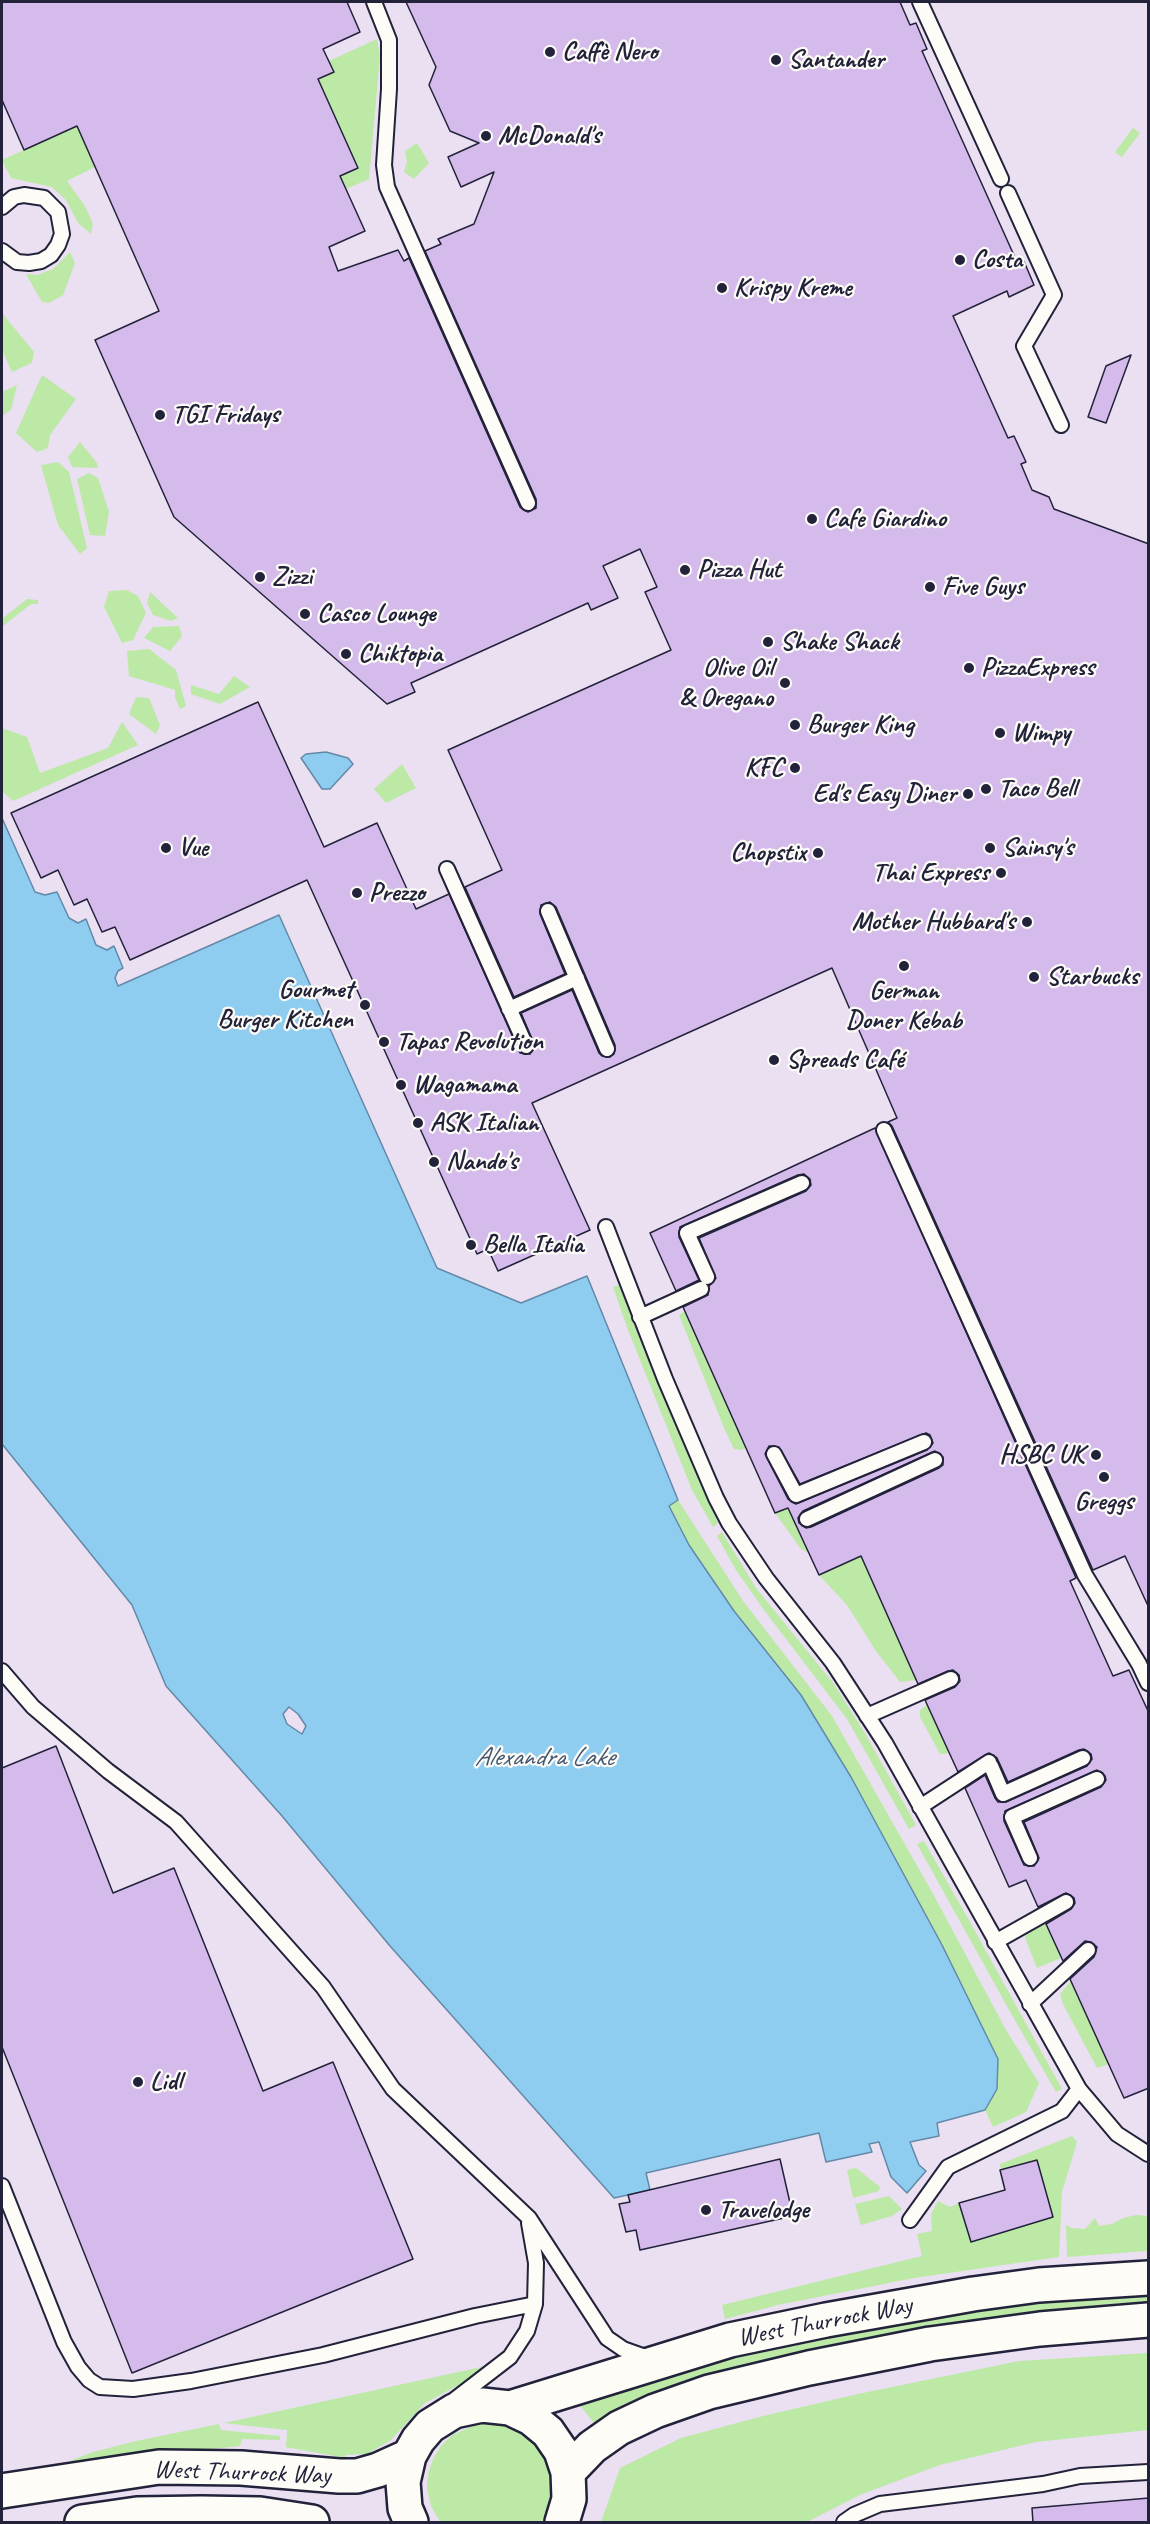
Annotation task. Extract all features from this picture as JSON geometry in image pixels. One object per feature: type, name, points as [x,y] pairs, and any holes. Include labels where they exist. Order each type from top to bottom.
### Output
[{"type":"main road","name":"West Thurrock Way","points":[[510,2408],[730,2340],[826,2319],[1039,2285],[1149,2278]]},
{"type":"main road","name":"West Thurrock Way","points":[[568,2472],[592,2447],[619,2428],[655,2411],[709,2392],[809,2368],[930,2344],[1040,2328],[1149,2320]]},
{"type":"main road","points":[[411,2523],[405,2508],[403,2482],[409,2456],[418,2440],[430,2426],[454,2411],[482,2405],[510,2408],[531,2418],[548,2432],[561,2451],[568,2472],[569,2499],[562,2523]]},
{"type":"main road","name":"West Thurrock Way","points":[[2,2491],[159,2467],[241,2468],[357,2476],[378,2470],[409,2456]]},
{"type":"main road","name":"West Thurrock Way","points":[[82,2523],[137,2514],[201,2513],[260,2514],[312,2523]]},
{"type":"lane","points":[[374,2],[389,40],[389,89],[384,165],[387,187],[528,503]]},
{"type":"lane","points":[[920,2],[1001,179]]},
{"type":"lane","points":[[1008,193],[1054,295],[1024,346],[1061,425]]},
{"type":"lane","points":[[2,251],[17,262],[41,261],[51,255],[62,234],[58,212],[44,198],[24,195],[3,202]]},
{"type":"lane","points":[[447,869],[526,1046]]},
{"type":"lane","points":[[548,910],[607,1049]]},
{"type":"lane","points":[[509,1008],[577,978]]},
{"type":"lane","points":[[884,1130],[1085,1575],[1140,1664],[1149,1683]]},
{"type":"lane","points":[[640,1317],[704,1283],[687,1233],[802,1183]]},
{"type":"lane","points":[[606,1227],[640,1317],[725,1515],[766,1578],[833,1663],[867,1716],[1079,2089],[1117,2134],[1149,2154]]},
{"type":"lane","points":[[774,1454],[796,1495],[924,1442]]},
{"type":"lane","points":[[807,1519],[934,1460]]},
{"type":"lane","points":[[2,1671],[33,1707],[108,1771],[176,1822],[323,1987],[393,2089],[529,2218],[607,2338],[623,2349],[658,2361]]},
{"type":"lane","points":[[867,1716],[951,1679]]},
{"type":"lane","points":[[920,1807],[990,1764],[1003,1794],[1083,1758]]},
{"type":"lane","points":[[1030,1858],[1012,1817],[1097,1779]]},
{"type":"lane","points":[[995,1942],[1066,1902]]},
{"type":"lane","points":[[1030,2004],[1088,1950]]},
{"type":"lane","points":[[910,2220],[948,2166],[1062,2111],[1079,2089]]},
{"type":"lane","points":[[2,2186],[64,2342],[78,2367],[89,2380],[100,2387],[133,2389],[191,2381],[323,2355],[475,2316],[535,2304]]},
{"type":"lane","points":[[430,2426],[452,2400],[510,2357],[527,2331],[535,2304],[536,2263],[529,2218]]},
{"type":"lane","points":[[844,2523],[854,2515],[880,2504],[1043,2484],[1080,2476],[1149,2472]]},
{"type":"shaded area","points":[[2,2],[1148,2],[1148,2522],[2,2522]]},
{"type":"green space","points":[[377,39],[380,56],[369,179],[346,189],[340,176],[358,168],[318,79],[334,72],[329,61]]},
{"type":"green space","points":[[77,126],[95,167],[67,181],[85,206],[93,224],[91,234],[78,223],[66,200],[52,187],[11,178],[2,160]]},
{"type":"green space","points":[[1133,128],[1140,133],[1122,157],[1115,152]]},
{"type":"green space","points":[[417,143],[429,163],[414,179],[404,172],[407,162],[405,151]]},
{"type":"green space","points":[[70,252],[75,263],[63,295],[49,303],[42,302],[26,274],[37,275],[53,269]]},
{"type":"green space","points":[[2,313],[34,352],[32,363],[12,372],[2,350]]},
{"type":"green space","points":[[42,375],[76,399],[50,435],[48,448],[37,452],[16,433]]},
{"type":"green space","points":[[17,385],[11,410],[2,416],[2,392]]},
{"type":"green space","points":[[80,442],[97,463],[98,468],[72,467],[68,457]]},
{"type":"green space","points":[[58,462],[69,472],[87,548],[80,554],[58,525],[41,465]]},
{"type":"green space","points":[[89,473],[98,478],[109,512],[105,536],[90,535],[77,479]]},
{"type":"green space","points":[[127,590],[138,596],[146,613],[133,640],[122,643],[104,607],[109,591]]},
{"type":"green space","points":[[150,592],[178,618],[171,621],[153,615],[147,603]]},
{"type":"green space","points":[[27,599],[38,600],[38,604],[31,604],[2,627],[2,619]]},
{"type":"green space","points":[[179,626],[182,636],[170,651],[144,638],[153,627]]},
{"type":"green space","points":[[149,649],[176,670],[186,706],[180,709],[175,690],[129,676],[127,651]]},
{"type":"green space","points":[[234,676],[250,687],[220,704],[191,694],[191,685],[219,694]]},
{"type":"green space","points":[[136,697],[149,698],[160,725],[156,734],[129,714]]},
{"type":"green space","points":[[122,722],[138,745],[13,801],[2,791],[2,728],[27,737],[40,773],[108,748]]},
{"type":"green space","points":[[402,764],[416,788],[386,803],[374,789]]},
{"type":"green space","points":[[619,1285],[652,1370],[718,1523],[713,1527],[692,1490],[628,1330],[613,1287]]},
{"type":"green space","points":[[685,1311],[746,1448],[734,1449],[724,1428],[679,1315]]},
{"type":"green space","points":[[678,1500],[743,1601],[832,1716],[932,1892],[1006,2030],[1039,2083],[1026,2112],[993,2127],[985,2110],[997,2089],[801,1695],[732,1609],[689,1545],[669,1506]]},
{"type":"green space","points":[[788,1508],[809,1553],[801,1549],[775,1513]]},
{"type":"green space","points":[[722,1532],[756,1588],[834,1684],[866,1735],[916,1825],[909,1829],[847,1719],[736,1570],[717,1536]]},
{"type":"green space","points":[[861,1556],[917,1680],[900,1682],[876,1651],[847,1605],[819,1575]]},
{"type":"green space","points":[[927,1705],[949,1752],[945,1754],[940,1754],[920,1717],[920,1710]]},
{"type":"green space","points":[[924,1841],[1062,2089],[1056,2092],[1008,2008],[917,1844]]},
{"type":"green space","points":[[1044,1921],[1061,1958],[1037,1968],[1025,1938],[1028,1930]]},
{"type":"green space","points":[[1071,1981],[1109,2064],[1097,2068],[1063,2004],[1060,1994]]},
{"type":"green space","points":[[1072,2136],[1077,2142],[1062,2192],[1059,2257],[914,2278],[778,2305],[725,2319],[722,2305],[922,2256],[917,2234],[932,2231],[931,2214],[938,2201],[950,2207],[959,2203],[972,2242],[1053,2217],[1037,2160],[1001,2169],[1000,2164]]},
{"type":"green space","points":[[856,2168],[880,2187],[879,2191],[853,2198],[847,2170]]},
{"type":"green space","points":[[889,2196],[902,2209],[892,2216],[861,2225],[855,2204]]},
{"type":"green space","points":[[1136,2215],[1148,2216],[1148,2251],[1067,2257],[1066,2225],[1085,2229],[1095,2218],[1099,2226]]},
{"type":"green space","points":[[1148,2290],[1148,2301],[1065,2308],[946,2324],[756,2362],[691,2382],[597,2427],[579,2404],[753,2351],[961,2310]]},
{"type":"green space","points":[[1148,2353],[1148,2430],[1036,2442],[940,2465],[862,2494],[807,2522],[601,2522],[620,2468],[681,2438],[858,2394],[1019,2361]]},
{"type":"green space","points":[[486,2366],[472,2378],[425,2403],[391,2440],[367,2454],[346,2455],[345,2458],[286,2447],[287,2430],[224,2423]]},
{"type":"green space","points":[[495,2422],[511,2425],[524,2432],[545,2454],[551,2468],[554,2486],[551,2503],[543,2519],[540,2522],[440,2522],[431,2506],[427,2489],[428,2474],[433,2459],[452,2435],[480,2423]]},
{"type":"green space","points":[[219,2424],[221,2430],[280,2436],[280,2440],[242,2439],[240,2446],[52,2468],[93,2452]]},
{"type":"water","points":[[326,752],[348,758],[353,764],[330,789],[322,789],[301,758],[306,754]]},
{"type":"water","name":"Alexandra Lake","points":[[2,818],[35,892],[45,895],[57,892],[69,918],[78,923],[86,919],[96,945],[107,950],[114,946],[123,968],[118,971],[115,978],[118,986],[279,915],[437,1268],[521,1303],[587,1276],[678,1500],[669,1506],[689,1545],[734,1611],[801,1695],[851,1777],[942,1945],[998,2059],[997,2089],[985,2110],[937,2123],[939,2136],[910,2142],[919,2165],[926,2171],[907,2193],[891,2177],[879,2142],[869,2144],[872,2152],[826,2162],[819,2133],[646,2173],[650,2190],[614,2198],[390,1946],[282,1816],[166,1686],[132,1605],[2,1444]],"holes":[[[289,1707],[298,1714],[306,1726],[302,1734],[287,1724],[283,1714]]]},
{"type":"building","points":[[2,2],[347,2],[360,32],[323,49],[334,72],[318,79],[358,168],[340,176],[365,231],[329,247],[338,271],[398,250],[404,261],[409,258],[520,507],[528,512],[536,508],[536,499],[425,251],[441,244],[438,239],[474,224],[494,172],[461,187],[448,157],[479,143],[450,131],[429,85],[436,67],[406,2],[900,2],[910,25],[916,23],[927,49],[922,51],[1017,262],[1023,259],[1034,285],[1009,297],[1007,291],[953,316],[1008,438],[1014,436],[1026,462],[1021,464],[1032,490],[1049,497],[1054,509],[1149,544],[1149,1608],[1125,1556],[1093,1570],[892,1126],[888,1122],[897,1118],[832,968],[532,1103],[590,1230],[498,1271],[488,1249],[477,1254],[307,880],[130,960],[115,927],[102,932],[87,899],[74,905],[58,870],[41,878],[11,813],[258,702],[324,847],[377,823],[416,909],[449,894],[520,1053],[530,1054],[535,1046],[521,1013],[572,990],[599,1053],[610,1057],[614,1054],[615,1045],[556,907],[550,902],[541,905],[540,914],[565,974],[514,997],[465,887],[502,870],[448,750],[671,650],[645,592],[657,587],[640,549],[603,566],[618,598],[591,610],[588,603],[411,683],[415,692],[387,704],[174,517],[95,340],[159,311],[77,126],[24,150],[2,100]]},
{"type":"building","points":[[1131,355],[1106,423],[1088,417],[1106,366]]},
{"type":"building","points":[[875,1128],[1076,1578],[1070,1581],[1113,1676],[1129,1670],[1149,1713],[1149,2088],[1124,2098],[1070,1979],[1094,1957],[1097,1947],[1085,1941],[1063,1961],[1046,1924],[1071,1909],[1075,1903],[1074,1898],[1066,1893],[1038,1907],[1026,1880],[1009,1887],[965,1788],[985,1775],[998,1802],[1006,1802],[1087,1766],[1092,1759],[1091,1754],[1084,1749],[1079,1750],[1008,1782],[997,1758],[989,1753],[958,1772],[925,1700],[955,1687],[960,1681],[959,1675],[953,1670],[948,1671],[918,1684],[861,1556],[819,1575],[788,1508],[775,1513],[683,1307],[708,1295],[709,1286],[716,1278],[699,1238],[806,1191],[811,1185],[810,1179],[804,1174],[798,1175],[680,1227],[679,1237],[699,1280],[676,1291],[650,1233]],"holes":[[[926,1433],[930,1435],[933,1443],[927,1450],[796,1504],[788,1499],[765,1454],[769,1446],[779,1447],[800,1484]],[[935,1451],[943,1457],[943,1465],[939,1468],[811,1527],[806,1528],[799,1523],[798,1518],[803,1511]],[[1097,1770],[1105,1776],[1106,1780],[1101,1787],[1024,1822],[1039,1858],[1034,1866],[1024,1865],[1004,1821],[1005,1811]]]},
{"type":"building","points":[[56,1746],[113,1893],[174,1868],[263,2091],[333,2062],[413,2259],[132,2373],[2,2047],[2,1768]]},
{"type":"building","name":"Travelodge","points":[[780,2159],[793,2216],[640,2250],[636,2230],[626,2232],[619,2204],[630,2202],[628,2195]]},
{"type":"building","points":[[1037,2160],[1053,2217],[971,2242],[959,2203],[1005,2190],[1000,2170]]},
{"type":"building","points":[[1149,2498],[1149,2523],[1033,2523],[1032,2508]]},
{"type":"place","name":"Caffè Nero","points":[[550,52]]},
{"type":"place","name":"Santander","points":[[776,60]]},
{"type":"place","name":"McDonald's","points":[[486,136]]},
{"type":"place","name":"Costa","points":[[960,260]]},
{"type":"place","name":"Krispy Kreme","points":[[722,288]]},
{"type":"place","name":"TGI Fridays","points":[[160,415]]},
{"type":"place","name":"Cafe Giardino","points":[[812,519]]},
{"type":"place","name":"Pizza Hut","points":[[685,570]]},
{"type":"place","name":"Zizzi","points":[[260,577]]},
{"type":"place","name":"Five Guys","points":[[930,587]]},
{"type":"place","name":"Casco Lounge","points":[[305,614]]},
{"type":"place","name":"Shake Shack","points":[[768,642]]},
{"type":"place","name":"Chiktopia","points":[[346,654]]},
{"type":"place","name":"PizzaExpress","points":[[969,668]]},
{"type":"place","name":"Olive Oil & Oregano","points":[[785,683]]},
{"type":"place","name":"Burger King","points":[[795,725]]},
{"type":"place","name":"Wimpy","points":[[1000,733]]},
{"type":"place","name":"KFC","points":[[795,768]]},
{"type":"place","name":"Taco Bell","points":[[986,789]]},
{"type":"place","name":"Ed's Easy Diner","points":[[968,794]]},
{"type":"place","name":"Vue","points":[[166,848]]},
{"type":"place","name":"Sainsy's","points":[[990,848]]},
{"type":"place","name":"Chopstix","points":[[818,853]]},
{"type":"place","name":"Thai Express","points":[[1001,873]]},
{"type":"place","name":"Prezzo","points":[[357,893]]},
{"type":"place","name":"Mother Hubbard's","points":[[1027,922]]},
{"type":"place","name":"German Doner Kebab","points":[[904,966]]},
{"type":"place","name":"Starbucks","points":[[1034,977]]},
{"type":"place","name":"Gourmet Burger Kitchen","points":[[365,1005]]},
{"type":"place","name":"Tapas Revolution","points":[[384,1042]]},
{"type":"place","name":"Spreads Café","points":[[774,1060]]},
{"type":"place","name":"Wagamama","points":[[401,1085]]},
{"type":"place","name":"ASK Italian","points":[[418,1123]]},
{"type":"place","name":"Nando's","points":[[434,1162]]},
{"type":"place","name":"Bella Italia","points":[[471,1245]]},
{"type":"place","name":"HSBC UK","points":[[1096,1455]]},
{"type":"place","name":"Greggs","points":[[1104,1477]]},
{"type":"place","name":"Lidl","points":[[138,2082]]},
{"type":"place","name":"Travelodge","points":[[706,2210]]}]
